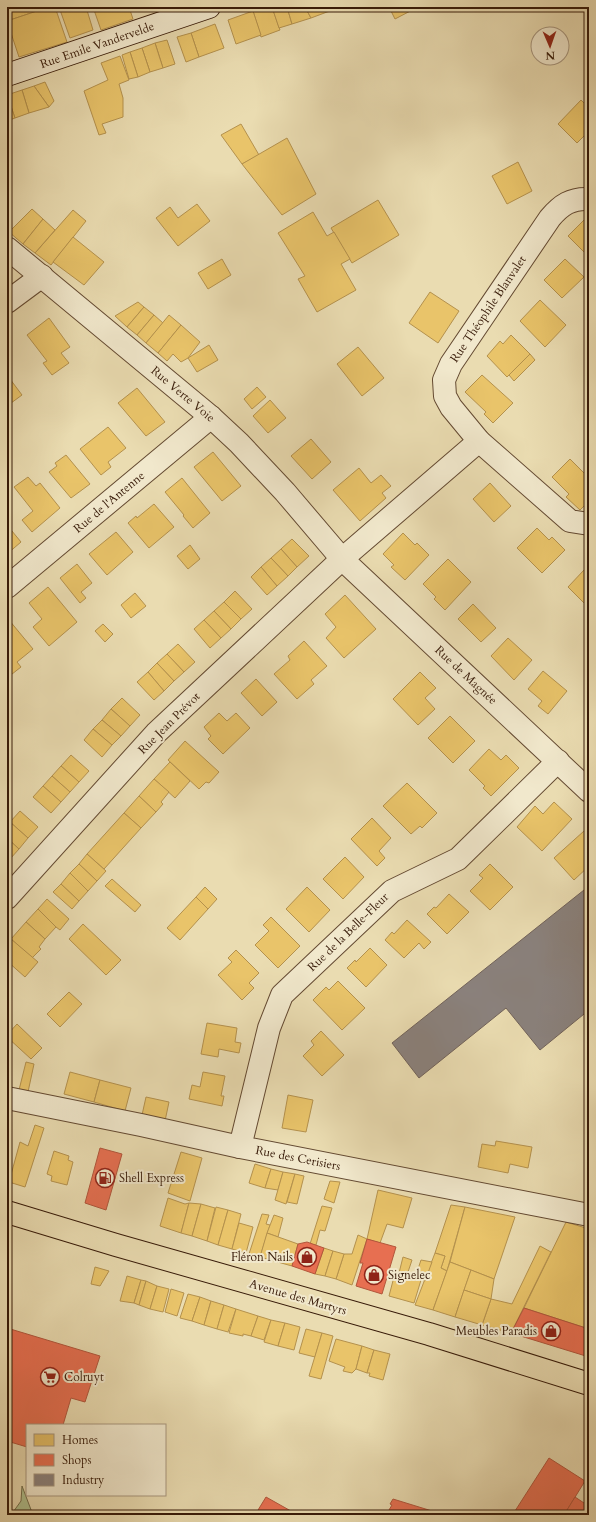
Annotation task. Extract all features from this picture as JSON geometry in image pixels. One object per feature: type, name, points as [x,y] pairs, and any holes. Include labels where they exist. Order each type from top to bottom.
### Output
[{"type":"main road","name":"Avenue des Martyrs","points":[[7,1212],[116,1245],[429,1334],[589,1384]]},
{"type":"street","name":"Rue Emile Vandervelde","points":[[7,75],[209,7]]},
{"type":"street","name":"Rue Théophile Blanvalet","points":[[589,200],[582,199],[570,201],[559,208],[550,218],[451,364],[444,380],[445,396],[451,407],[479,441],[570,521],[589,524]]},
{"type":"street","name":"Rue Verte Voie","points":[[7,248],[211,417],[239,443],[286,492],[342,559]]},
{"type":"street","points":[[7,302],[42,276]]},
{"type":"street","name":"Rue de l'Antenne","points":[[7,587],[211,417]]},
{"type":"street","points":[[342,559],[479,441]]},
{"type":"street","name":"Rue de Magnée","points":[[342,559],[589,791]]},
{"type":"street","name":"Rue Jean Prévot","points":[[7,898],[156,733],[342,559]]},
{"type":"street","name":"Rue de la Belle-Fleur","points":[[240,1147],[269,1028],[282,995],[392,891],[458,859],[558,761]]},
{"type":"street","name":"Rue des Cerisiers","points":[[7,1098],[240,1147],[589,1215]]},
{"type":"green space","points":[[22,1486],[33,1515],[11,1515],[21,1501]]},
{"type":"building: Homes","points":[[7,7],[49,7],[7,21]]},
{"type":"building: Homes","points":[[49,7],[55,7],[67,42],[19,57],[7,21]]},
{"type":"building: Homes","points":[[59,7],[86,7],[93,30],[70,38]]},
{"type":"building: Homes","points":[[93,7],[129,7],[133,19],[101,30]]},
{"type":"building: Homes","points":[[153,7],[170,7],[155,12]]},
{"type":"building: Homes","points":[[266,7],[272,7],[280,30],[261,37],[253,11]]},
{"type":"building: Homes","points":[[272,7],[287,7],[292,24],[279,28]]},
{"type":"building: Homes","points":[[287,7],[305,7],[311,18],[292,24]]},
{"type":"building: Homes","points":[[305,7],[325,7],[327,12],[311,18]]},
{"type":"building: Homes","points":[[325,7],[344,7],[327,12]]},
{"type":"building: Homes","points":[[389,7],[418,7],[395,19]]},
{"type":"building: Homes","points":[[253,11],[261,35],[236,44],[228,20]]},
{"type":"building: Homes","points":[[215,24],[224,48],[199,57],[191,33]]},
{"type":"building: Homes","points":[[191,33],[199,57],[186,62],[177,37]]},
{"type":"building: Homes","points":[[167,40],[175,64],[163,68],[155,43]]},
{"type":"building: Homes","points":[[155,43],[163,68],[150,72],[142,48]]},
{"type":"building: Homes","points":[[142,48],[150,72],[138,77],[130,52]]},
{"type":"building: Homes","points":[[130,52],[138,77],[129,79],[122,55]]},
{"type":"building: Homes","points":[[120,56],[129,80],[119,84],[123,98],[123,117],[102,124],[106,133],[99,135],[84,91],[108,80],[101,63]]},
{"type":"building: Homes","points":[[45,82],[54,101],[49,107],[34,86]]},
{"type":"building: Homes","points":[[34,86],[49,107],[29,113],[22,90]]},
{"type":"building: Homes","points":[[22,90],[29,113],[15,118],[7,95]]},
{"type":"building: Homes","points":[[7,95],[15,118],[7,121]]},
{"type":"building: Homes","points":[[581,100],[589,108],[589,131],[577,143],[558,124]]},
{"type":"building: Homes","points":[[241,124],[259,155],[242,164],[221,135]]},
{"type":"building: Homes","points":[[287,138],[316,194],[282,215],[242,164]]},
{"type":"building: Homes","points":[[518,162],[532,191],[507,204],[492,176]]},
{"type":"building: Homes","points":[[378,200],[399,235],[352,263],[331,228]]},
{"type":"building: Homes","points":[[197,204],[210,221],[178,246],[156,218],[170,207],[178,218]]},
{"type":"building: Homes","points":[[32,209],[43,219],[23,244],[9,232]]},
{"type":"building: Homes","points":[[73,210],[86,221],[51,265],[35,253]]},
{"type":"building: Homes","points":[[313,212],[327,236],[334,232],[350,259],[341,264],[356,290],[317,312],[298,279],[305,276],[278,233]]},
{"type":"building: Homes","points":[[43,219],[55,230],[35,253],[23,244]]},
{"type":"building: Homes","points":[[585,219],[589,224],[589,257],[568,236]]},
{"type":"building: Homes","points":[[73,237],[104,262],[84,285],[53,262]]},
{"type":"building: Homes","points":[[222,259],[231,275],[208,289],[198,273]]},
{"type":"building: Homes","points":[[565,259],[584,277],[562,298],[544,280]]},
{"type":"building: Homes","points":[[430,292],[459,311],[438,343],[409,323]]},
{"type":"building: Homes","points":[[540,300],[566,325],[545,347],[520,321]]},
{"type":"building: Homes","points":[[138,302],[144,307],[127,327],[115,316]]},
{"type":"building: Homes","points":[[144,307],[154,315],[137,335],[127,327]]},
{"type":"building: Homes","points":[[154,315],[163,323],[146,343],[137,335]]},
{"type":"building: Homes","points":[[169,315],[181,325],[158,353],[146,343]]},
{"type":"building: Homes","points":[[49,318],[70,347],[61,353],[69,363],[52,375],[43,363],[47,361],[27,335]]},
{"type":"building: Homes","points":[[181,325],[200,342],[188,358],[181,362],[173,354],[167,361],[158,353]]},
{"type":"building: Homes","points":[[511,335],[530,354],[507,377],[487,356],[500,341],[503,344]]},
{"type":"building: Homes","points":[[209,345],[218,360],[197,372],[188,358]]},
{"type":"building: Homes","points":[[358,347],[384,378],[362,396],[337,364]]},
{"type":"building: Homes","points":[[530,354],[535,360],[514,381],[509,375]]},
{"type":"building: Homes","points":[[7,375],[22,395],[7,406]]},
{"type":"building: Homes","points":[[482,375],[513,403],[493,423],[484,414],[486,412],[465,392]]},
{"type":"building: Homes","points":[[257,387],[266,397],[252,409],[244,399]]},
{"type":"building: Homes","points":[[137,388],[165,422],[146,436],[118,403]]},
{"type":"building: Homes","points":[[270,400],[286,418],[268,433],[253,416]]},
{"type":"building: Homes","points":[[108,427],[126,448],[108,462],[111,467],[101,475],[80,449]]},
{"type":"building: Homes","points":[[311,439],[331,462],[312,479],[291,456]]},
{"type":"building: Homes","points":[[213,452],[241,486],[222,501],[194,467]]},
{"type":"building: Homes","points":[[66,455],[90,484],[71,498],[49,472],[57,466],[55,463]]},
{"type":"building: Homes","points":[[570,459],[589,478],[589,501],[580,510],[566,497],[569,494],[552,477]]},
{"type":"building: Homes","points":[[359,468],[371,483],[381,475],[391,486],[382,493],[386,498],[360,521],[333,490]]},
{"type":"building: Homes","points":[[28,477],[36,486],[40,483],[60,508],[32,532],[22,520],[33,511],[14,487]]},
{"type":"building: Homes","points":[[182,478],[210,513],[193,528],[165,492]]},
{"type":"building: Homes","points":[[490,483],[511,506],[494,522],[473,499]]},
{"type":"building: Homes","points":[[154,504],[174,527],[149,548],[128,523],[136,516],[137,518]]},
{"type":"building: Homes","points":[[7,525],[21,542],[7,554]]},
{"type":"building: Homes","points":[[537,528],[549,540],[552,537],[565,550],[542,573],[517,548]]},
{"type":"building: Homes","points":[[116,532],[133,552],[107,575],[89,554]]},
{"type":"building: Homes","points":[[403,533],[415,545],[417,543],[429,555],[405,580],[391,567],[394,565],[383,554]]},
{"type":"building: Homes","points":[[292,539],[309,556],[297,567],[281,549]]},
{"type":"building: Homes","points":[[190,545],[200,559],[188,569],[177,556]]},
{"type":"building: Homes","points":[[281,549],[297,567],[288,576],[271,558]]},
{"type":"building: Homes","points":[[271,558],[288,576],[277,586],[261,567]]},
{"type":"building: Homes","points":[[448,559],[471,582],[445,610],[434,599],[436,597],[423,584]]},
{"type":"building: Homes","points":[[77,564],[92,583],[81,592],[86,598],[80,603],[60,578]]},
{"type":"building: Homes","points":[[261,567],[277,586],[267,595],[251,577]]},
{"type":"building: Homes","points":[[584,570],[589,575],[589,608],[568,587]]},
{"type":"building: Homes","points":[[48,587],[77,622],[49,646],[33,627],[42,619],[29,603]]},
{"type":"building: Homes","points":[[235,591],[252,609],[241,619],[224,602]]},
{"type":"building: Homes","points":[[135,593],[146,606],[131,618],[121,605]]},
{"type":"building: Homes","points":[[345,595],[376,629],[344,658],[326,638],[336,627],[325,614]]},
{"type":"building: Homes","points":[[224,602],[241,619],[231,629],[214,611]]},
{"type":"building: Homes","points":[[473,604],[496,628],[481,642],[458,619]]},
{"type":"building: Homes","points":[[214,611],[231,629],[221,638],[204,620]]},
{"type":"building: Homes","points":[[9,620],[33,649],[17,662],[21,667],[7,678],[7,621]]},
{"type":"building: Homes","points":[[204,620],[221,638],[210,648],[194,629]]},
{"type":"building: Homes","points":[[103,624],[113,634],[105,642],[95,631]]},
{"type":"building: Homes","points":[[508,638],[532,660],[514,680],[491,656]]},
{"type":"building: Homes","points":[[304,641],[327,666],[311,680],[314,684],[297,699],[274,674],[290,660],[288,656]]},
{"type":"building: Homes","points":[[178,644],[195,662],[184,672],[167,654]]},
{"type":"building: Homes","points":[[167,654],[184,672],[174,681],[157,663]]},
{"type":"building: Homes","points":[[157,663],[174,681],[164,691],[148,672]]},
{"type":"building: Homes","points":[[543,671],[567,691],[548,714],[538,706],[542,701],[528,689]]},
{"type":"building: Homes","points":[[148,672],[164,691],[154,700],[137,682]]},
{"type":"building: Homes","points":[[420,672],[436,688],[425,698],[435,709],[418,725],[393,699]]},
{"type":"building: Homes","points":[[256,679],[277,702],[262,716],[241,693]]},
{"type":"building: Homes","points":[[122,698],[140,715],[130,726],[111,709]]},
{"type":"building: Homes","points":[[111,709],[130,726],[121,736],[102,720]]},
{"type":"building: Homes","points":[[219,713],[227,721],[236,713],[250,728],[223,754],[208,739],[211,736],[204,727]]},
{"type":"building: Homes","points":[[450,716],[475,741],[453,763],[428,738]]},
{"type":"building: Homes","points":[[102,720],[121,736],[112,745],[93,729]]},
{"type":"building: Homes","points":[[93,729],[112,745],[102,757],[84,740]]},
{"type":"building: Homes","points":[[185,741],[219,772],[209,783],[206,782],[199,789],[168,760]]},
{"type":"building: Homes","points":[[489,749],[501,760],[506,755],[519,768],[491,796],[483,788],[485,786],[469,770]]},
{"type":"building: Homes","points":[[71,755],[89,771],[79,782],[61,766]]},
{"type":"building: Homes","points":[[170,762],[190,781],[175,798],[154,779]]},
{"type":"building: Homes","points":[[61,766],[79,782],[70,792],[52,776]]},
{"type":"building: Homes","points":[[52,776],[70,792],[61,802],[43,786]]},
{"type":"building: Homes","points":[[154,779],[169,792],[161,802],[163,804],[156,812],[139,796]]},
{"type":"building: Homes","points":[[407,783],[437,813],[422,828],[420,826],[411,834],[383,806]]},
{"type":"building: Homes","points":[[43,786],[61,802],[51,813],[33,797]]},
{"type":"building: Homes","points":[[139,796],[156,812],[141,828],[124,813]]},
{"type":"building: Homes","points":[[554,802],[572,819],[542,851],[517,827],[535,806],[543,814]]},
{"type":"building: Homes","points":[[20,811],[38,827],[28,838],[10,822]]},
{"type":"building: Homes","points":[[124,813],[141,828],[104,869],[87,854]]},
{"type":"building: Homes","points":[[372,818],[391,838],[379,851],[385,858],[377,866],[351,839]]},
{"type":"building: Homes","points":[[10,822],[28,838],[19,849],[7,838],[7,825]]},
{"type":"building: Homes","points":[[584,831],[589,837],[589,866],[574,880],[554,858]]},
{"type":"building: Homes","points":[[7,838],[19,849],[10,859],[7,857]]},
{"type":"building: Homes","points":[[87,854],[106,871],[97,881],[79,864]]},
{"type":"building: Homes","points":[[345,857],[364,877],[343,899],[323,879]]},
{"type":"building: Homes","points":[[79,864],[97,881],[88,891],[70,873]]},
{"type":"building: Homes","points":[[490,864],[513,887],[490,910],[470,891],[483,878],[479,875]]},
{"type":"building: Homes","points":[[70,873],[88,891],[79,901],[61,884]]},
{"type":"building: Homes","points":[[112,879],[141,905],[135,912],[105,886]]},
{"type":"building: Homes","points":[[61,884],[79,901],[72,909],[53,892]]},
{"type":"building: Homes","points":[[205,887],[217,899],[208,909],[196,897]]},
{"type":"building: Homes","points":[[307,887],[330,910],[309,932],[286,909]]},
{"type":"building: Homes","points":[[449,894],[469,912],[447,934],[427,914],[434,907],[436,908]]},
{"type":"building: Homes","points":[[196,897],[208,909],[180,940],[167,928]]},
{"type":"building: Homes","points":[[47,899],[69,919],[60,930],[38,909]]},
{"type":"building: Homes","points":[[38,909],[56,927],[45,939],[26,922]]},
{"type":"building: Homes","points":[[271,917],[300,946],[278,968],[255,945],[269,931],[263,925]]},
{"type":"building: Homes","points":[[407,920],[431,942],[424,949],[419,943],[404,958],[385,940],[392,932],[394,934]]},
{"type":"building: Homes","points":[[26,922],[45,939],[39,947],[41,949],[32,958],[11,939]]},
{"type":"building: Homes","points":[[83,924],[121,960],[106,975],[69,939]]},
{"type":"building: Homes","points":[[11,939],[38,962],[25,977],[7,961],[7,943]]},
{"type":"building: Homes","points":[[370,948],[387,965],[366,987],[347,968],[355,960],[356,962]]},
{"type":"building: Homes","points":[[236,950],[259,973],[249,983],[254,988],[242,1000],[218,975],[232,962],[228,958]]},
{"type":"building: Homes","points":[[338,981],[365,1008],[342,1030],[313,1000],[326,987],[329,990]]},
{"type":"building: Homes","points":[[69,992],[82,1004],[60,1027],[47,1014]]},
{"type":"building: Homes","points":[[207,1023],[237,1028],[235,1042],[241,1043],[239,1053],[219,1049],[218,1057],[201,1054]]},
{"type":"building: Homes","points":[[17,1024],[42,1048],[31,1059],[7,1037],[7,1035]]},
{"type":"building: Homes","points":[[321,1031],[344,1055],[322,1076],[303,1056],[314,1045],[311,1041]]},
{"type":"building: Homes","points":[[26,1062],[34,1064],[28,1092],[19,1090]]},
{"type":"building: Homes","points":[[70,1072],[100,1080],[94,1102],[64,1094]]},
{"type":"building: Homes","points":[[203,1072],[225,1076],[221,1096],[224,1096],[222,1106],[189,1099],[192,1085],[200,1087]]},
{"type":"building: Homes","points":[[100,1080],[131,1088],[125,1111],[94,1102]]},
{"type":"building: Homes","points":[[288,1095],[313,1100],[306,1132],[282,1128]]},
{"type":"building: Homes","points":[[146,1097],[169,1102],[165,1121],[142,1115]]},
{"type":"building: Homes","points":[[35,1125],[44,1128],[25,1187],[9,1182],[20,1142],[28,1146]]},
{"type":"building: Homes","points":[[496,1141],[532,1147],[528,1168],[510,1164],[508,1173],[478,1167],[482,1144],[495,1146]]},
{"type":"building: Homes","points":[[54,1151],[69,1156],[68,1160],[73,1162],[67,1185],[51,1181],[52,1176],[47,1174]]},
{"type":"building: Homes","points":[[181,1152],[202,1158],[190,1201],[168,1193]]},
{"type":"building: Homes","points":[[255,1164],[271,1169],[265,1188],[249,1183]]},
{"type":"building: Homes","points":[[271,1169],[283,1172],[278,1190],[265,1188]]},
{"type":"building: Homes","points":[[283,1172],[295,1174],[286,1204],[275,1200]]},
{"type":"building: Homes","points":[[295,1174],[304,1176],[297,1204],[287,1202]]},
{"type":"building: Homes","points":[[330,1181],[340,1182],[334,1203],[324,1199]]},
{"type":"building: Homes","points":[[378,1190],[412,1198],[403,1228],[387,1224],[380,1243],[367,1239]]},
{"type":"building: Homes","points":[[168,1198],[185,1204],[189,1203],[181,1233],[160,1226]]},
{"type":"building: Homes","points":[[189,1203],[201,1204],[192,1236],[181,1233]]},
{"type":"building: Homes","points":[[201,1204],[215,1208],[207,1241],[192,1236]]},
{"type":"building: Homes","points":[[451,1205],[465,1207],[447,1271],[441,1268],[445,1256],[435,1253]]},
{"type":"building: Homes","points":[[322,1206],[332,1208],[325,1231],[320,1230],[316,1245],[310,1244]]},
{"type":"building: Homes","points":[[216,1207],[228,1210],[218,1245],[207,1241]]},
{"type":"building: Homes","points":[[465,1207],[515,1217],[494,1279],[450,1262]]},
{"type":"building: Homes","points":[[228,1210],[241,1214],[232,1249],[218,1245]]},
{"type":"building: Homes","points":[[262,1214],[269,1215],[266,1224],[270,1225],[260,1257],[249,1254]]},
{"type":"building: Homes","points":[[274,1215],[283,1218],[278,1237],[267,1233]]},
{"type":"building: Homes","points":[[566,1222],[589,1229],[589,1275],[587,1278],[589,1279],[589,1329],[524,1308]]},
{"type":"building: Homes","points":[[239,1223],[253,1227],[246,1253],[232,1249]]},
{"type":"building: Homes","points":[[267,1233],[298,1244],[292,1266],[260,1257]]},
{"type":"building: Homes","points":[[358,1235],[367,1239],[352,1285],[336,1279],[344,1254],[352,1254]]},
{"type":"building: Homes","points":[[540,1246],[551,1252],[511,1333],[482,1325],[491,1299],[512,1304]]},
{"type":"building: Homes","points":[[324,1248],[333,1251],[325,1276],[315,1274]]},
{"type":"building: Homes","points":[[333,1251],[344,1254],[336,1279],[325,1276]]},
{"type":"building: Homes","points":[[435,1253],[445,1256],[441,1268],[447,1271],[433,1310],[415,1305]]},
{"type":"building: Homes","points":[[403,1257],[412,1260],[407,1275],[421,1280],[414,1303],[389,1296],[395,1273],[399,1273]]},
{"type":"building: Homes","points":[[421,1260],[432,1262],[425,1281],[415,1278]]},
{"type":"building: Homes","points":[[450,1262],[471,1270],[455,1317],[433,1310]]},
{"type":"building: Homes","points":[[95,1267],[109,1271],[100,1286],[91,1284]]},
{"type":"building: Homes","points":[[471,1270],[494,1279],[491,1299],[464,1290]]},
{"type":"building: Homes","points":[[127,1276],[141,1280],[134,1303],[120,1301]]},
{"type":"building: Homes","points":[[141,1280],[146,1281],[139,1305],[134,1303]]},
{"type":"building: Homes","points":[[146,1281],[157,1286],[150,1309],[139,1305]]},
{"type":"building: Homes","points":[[157,1286],[169,1289],[163,1312],[150,1309]]},
{"type":"building: Homes","points":[[171,1289],[184,1293],[177,1316],[165,1312]]},
{"type":"building: Homes","points":[[464,1290],[491,1299],[482,1325],[455,1317]]},
{"type":"building: Homes","points":[[188,1294],[200,1297],[192,1321],[180,1318]]},
{"type":"building: Homes","points":[[200,1297],[211,1301],[204,1325],[192,1321]]},
{"type":"building: Homes","points":[[211,1301],[224,1305],[217,1329],[204,1325]]},
{"type":"building: Homes","points":[[224,1305],[236,1309],[228,1332],[217,1329]]},
{"type":"building: Homes","points":[[236,1309],[258,1316],[251,1336],[229,1333]]},
{"type":"building: Homes","points":[[258,1316],[271,1320],[264,1340],[251,1336]]},
{"type":"building: Homes","points":[[271,1320],[285,1323],[278,1346],[264,1342]]},
{"type":"building: Homes","points":[[285,1323],[300,1327],[294,1350],[278,1346]]},
{"type":"building: Homes","points":[[306,1329],[322,1333],[315,1357],[299,1353]]},
{"type":"building: Homes","points":[[322,1333],[333,1336],[321,1379],[309,1376]]},
{"type":"building: Homes","points":[[336,1339],[362,1346],[356,1369],[352,1373],[343,1371],[345,1367],[329,1361]]},
{"type":"building: Homes","points":[[362,1346],[374,1350],[367,1373],[356,1369]]},
{"type":"building: Homes","points":[[374,1350],[390,1354],[383,1380],[369,1376],[370,1373],[367,1373]]},
{"type":"building: Shops","points":[[100,1148],[122,1154],[106,1210],[85,1203]]},
{"type":"building: Shops","name":"Signelec","points":[[367,1239],[396,1247],[382,1294],[356,1286],[363,1263],[360,1263]]},
{"type":"building: Shops","name":"Fléron Nails","points":[[307,1242],[324,1248],[315,1274],[292,1266],[298,1244]]},
{"type":"building: Shops","name":"Meubles Paradis","points":[[524,1308],[589,1329],[589,1357],[511,1333]]},
{"type":"building: Shops","name":"Colruyt","points":[[7,1328],[100,1356],[85,1402],[71,1398],[63,1424],[26,1424],[26,1447],[7,1441]]},
{"type":"building: Shops","points":[[549,1458],[585,1481],[564,1515],[522,1515],[515,1511]]},
{"type":"building: Shops","points":[[266,1497],[298,1515],[255,1515]]},
{"type":"building: Shops","points":[[575,1497],[587,1505],[589,1501],[589,1515],[575,1515],[567,1510]]},
{"type":"building: Shops","points":[[393,1499],[432,1511],[431,1515],[386,1515],[392,1505],[390,1504]]},
{"type":"building: Industry","points":[[589,886],[589,1010],[540,1050],[506,1008],[419,1078],[392,1043]]},
{"type":"place","name":"Shell Express","points":[[105,1178]]},
{"type":"place","name":"Fléron Nails","points":[[307,1257]]},
{"type":"place","name":"Signelec","points":[[374,1275]]},
{"type":"place","name":"Meubles Paradis","points":[[551,1331]]},
{"type":"place","name":"Colruyt","points":[[50,1377]]}]
